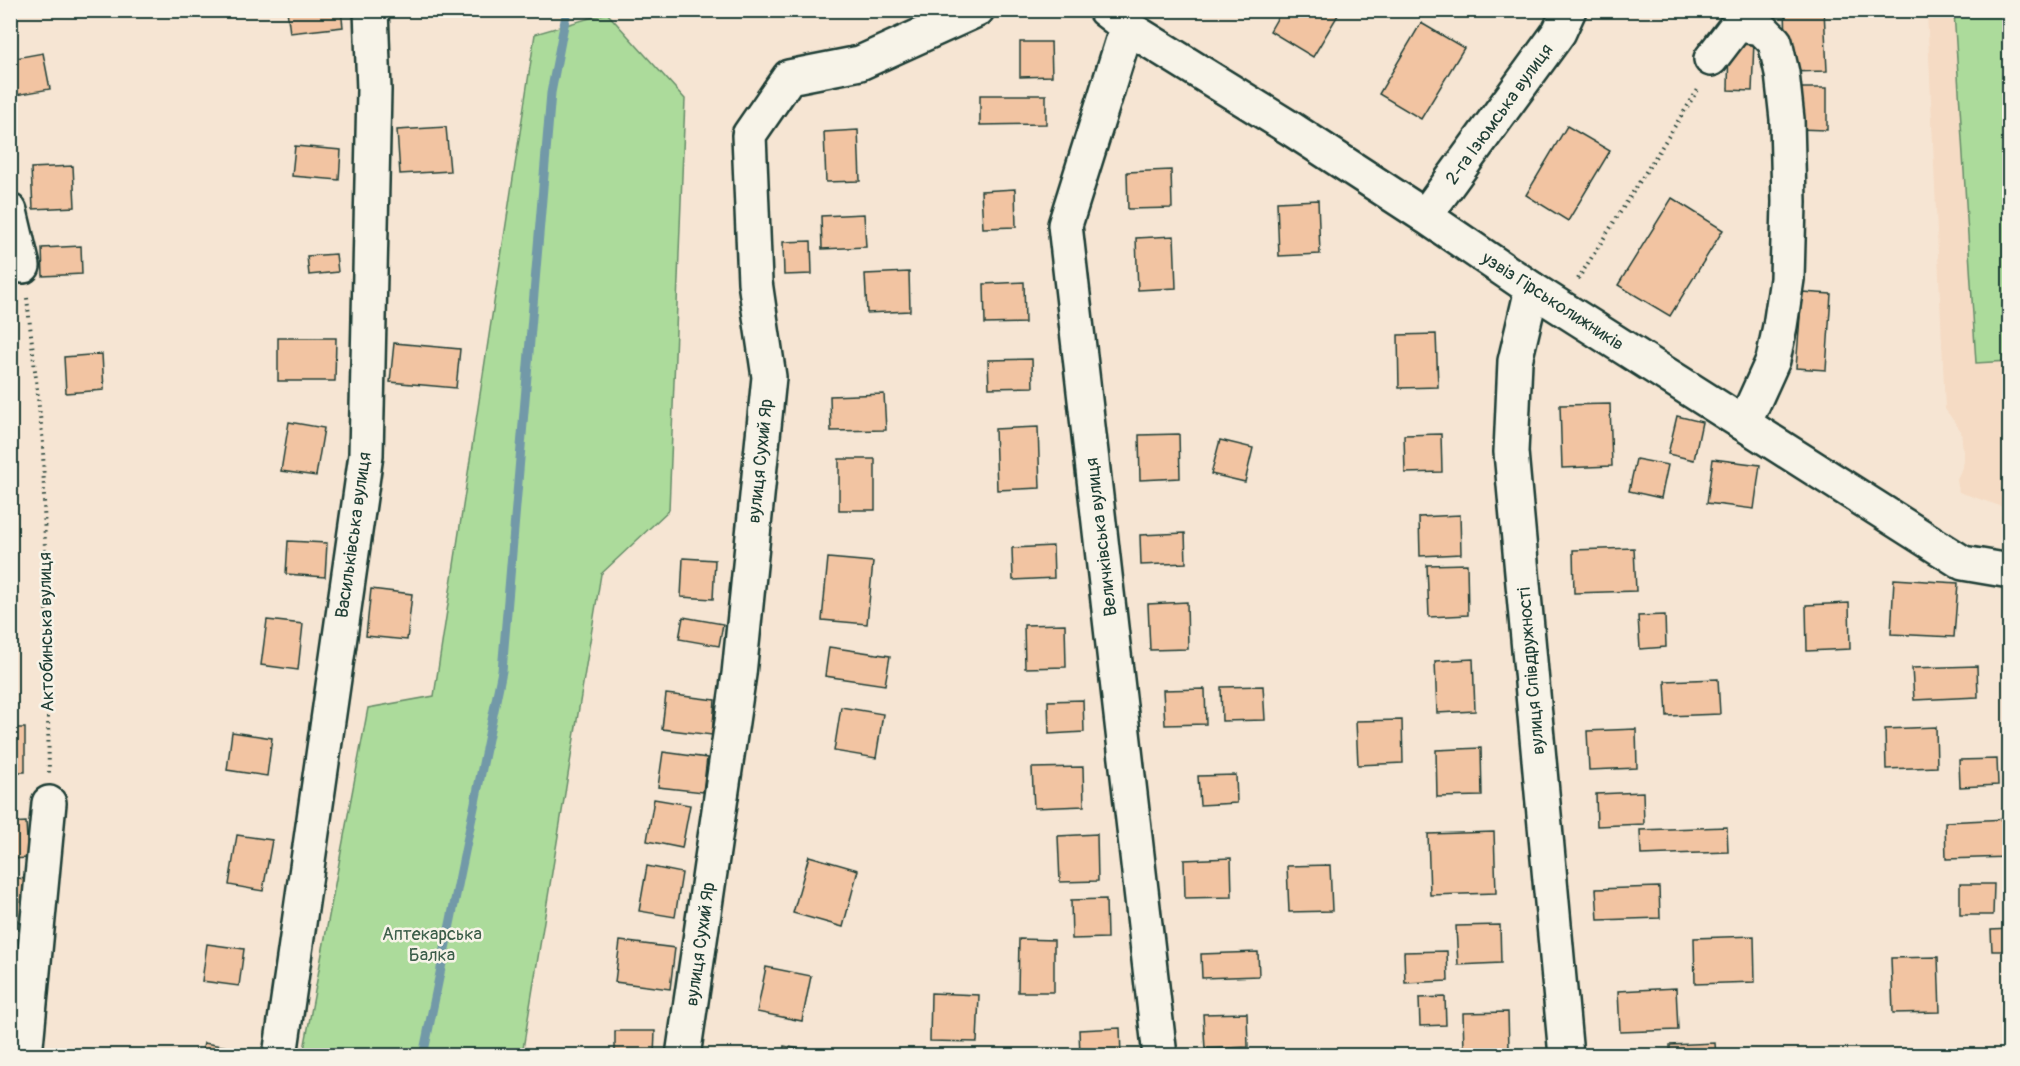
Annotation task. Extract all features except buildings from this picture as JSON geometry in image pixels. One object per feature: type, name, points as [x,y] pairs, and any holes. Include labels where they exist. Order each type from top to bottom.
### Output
[{"type":"street","name":"Васильківська вулиця","points":[[280,1056],[366,455],[374,90],[371,10]]},
{"type":"street","name":"вулиця Сухий Яр","points":[[683,1056],[739,674],[769,377],[755,282],[749,135],[789,77],[860,63],[977,10]]},
{"type":"street","name":"2-га Ізюмська вулиця","points":[[1425,216],[1559,32],[1569,10]]},
{"type":"street","name":"узвіз Гірськолижників","points":[[1116,19],[1290,128],[1561,307],[1963,563],[2010,571]]},
{"type":"street","name":"Величківська вулиця","points":[[1116,19],[1065,225],[1160,1056]]},
{"type":"street","points":[[1712,59],[1737,25],[1761,28],[1775,42],[1782,73],[1787,118],[1789,202],[1787,279],[1773,360],[1744,424]]},
{"type":"street","points":[[10,211],[23,266]]},
{"type":"street","name":"вулиця Співдружності","points":[[1532,288],[1515,362],[1511,452],[1566,1056]]},
{"type":"street","points":[[25,1056],[49,803]]},
{"type":"path","points":[[1561,307],[1693,95],[1712,72],[1712,59]]},
{"type":"path","name":"Актобинська вулиця","points":[[23,266],[43,443],[49,803]]},
{"type":"shaded area","points":[[1927,11],[2009,11],[2009,509],[1959,492],[1957,480],[1964,462],[1961,431],[1945,409]]},
{"type":"green space","points":[[1954,11],[2009,11],[2009,361],[1976,363]]},
{"type":"green space","name":"Аптекарська Балка","points":[[607,13],[685,99],[669,510],[601,574],[522,1055],[303,1055],[368,708],[434,696],[535,34]]},
{"type":"waterway","points":[[423,1056],[502,671],[551,93],[567,10]]}]
